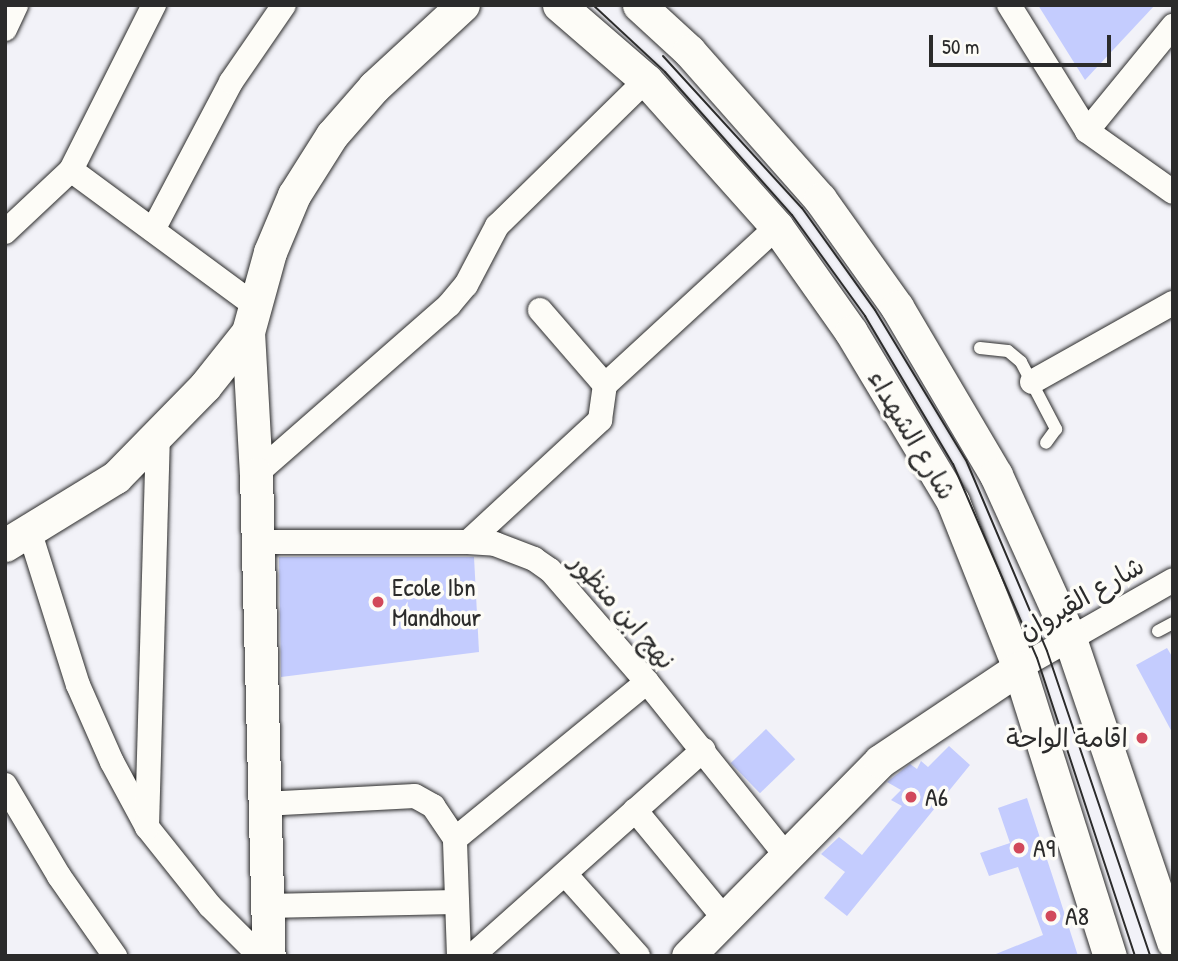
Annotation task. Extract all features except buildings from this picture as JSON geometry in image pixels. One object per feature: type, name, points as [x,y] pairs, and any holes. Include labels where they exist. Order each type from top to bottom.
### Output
[{"type":"main road","points":[[269,956],[251,318],[270,251],[294,195],[332,135],[374,87],[463,5]]},
{"type":"main road","name":"شارع الشهداء","points":[[559,5],[646,80],[777,227],[851,332],[953,502],[1019,668],[1110,956]]},
{"type":"main road","name":"شارع الشهداء","points":[[639,5],[764,132],[820,199],[897,307],[996,475],[1069,635],[1173,942]]},
{"type":"main road","points":[[18,539],[116,477],[158,436],[251,318]]},
{"type":"main road","points":[[688,956],[880,761],[1019,668]]},
{"type":"street","points":[[5,29],[16,5]]},
{"type":"street","points":[[5,232],[71,170],[155,5]]},
{"type":"street","points":[[153,230],[231,82],[284,5]]},
{"type":"street","points":[[1009,5],[1087,131],[1173,192]]},
{"type":"street","points":[[1087,131],[1173,26]]},
{"type":"street","points":[[256,474],[449,305],[466,285],[497,226],[646,80]]},
{"type":"street","points":[[71,170],[153,230],[251,318]]},
{"type":"street","points":[[468,542],[600,420],[605,385],[777,227]]},
{"type":"street","points":[[1032,382],[1173,303]]},
{"type":"street","points":[[540,310],[605,385]]},
{"type":"street","points":[[147,827],[158,436]]},
{"type":"street","points":[[18,539],[111,762],[147,827],[210,906],[260,956]]},
{"type":"street","name":"نهج ابن منظور","points":[[257,542],[468,542],[515,551],[550,570],[647,682],[788,857]]},
{"type":"street","name":"شارع القيروان","points":[[1019,668],[1069,635],[1173,580]]},
{"type":"street","points":[[455,839],[647,682]]},
{"type":"street","points":[[472,956],[703,750]]},
{"type":"street","points":[[5,785],[59,876],[115,956]]},
{"type":"street","points":[[263,804],[415,796],[433,806],[455,839],[459,956]]},
{"type":"street","points":[[635,810],[725,919]]},
{"type":"street","points":[[565,874],[638,956]]},
{"type":"street","points":[[266,906],[456,902]]},
{"type":"lane","points":[[980,348],[1013,353],[1032,382],[1056,429],[1046,443]]},
{"type":"lane","points":[[1158,631],[1173,623]]},
{"type":"tram line","points":[[593,5],[665,72],[792,215],[865,316],[953,464],[1037,658],[1135,956]]},
{"type":"tram line","points":[[663,56],[802,208],[875,310],[966,460],[1047,651],[1150,956]]},
{"type":"place","name":"Ecole Ibn Mandhour","points":[[378,602]]},
{"type":"place","name":"اقامة الواحة","points":[[1142,738]]},
{"type":"place","name":"A6","points":[[911,797]]},
{"type":"place","name":"A9","points":[[1019,848]]},
{"type":"place","name":"A8","points":[[1051,916]]}]
